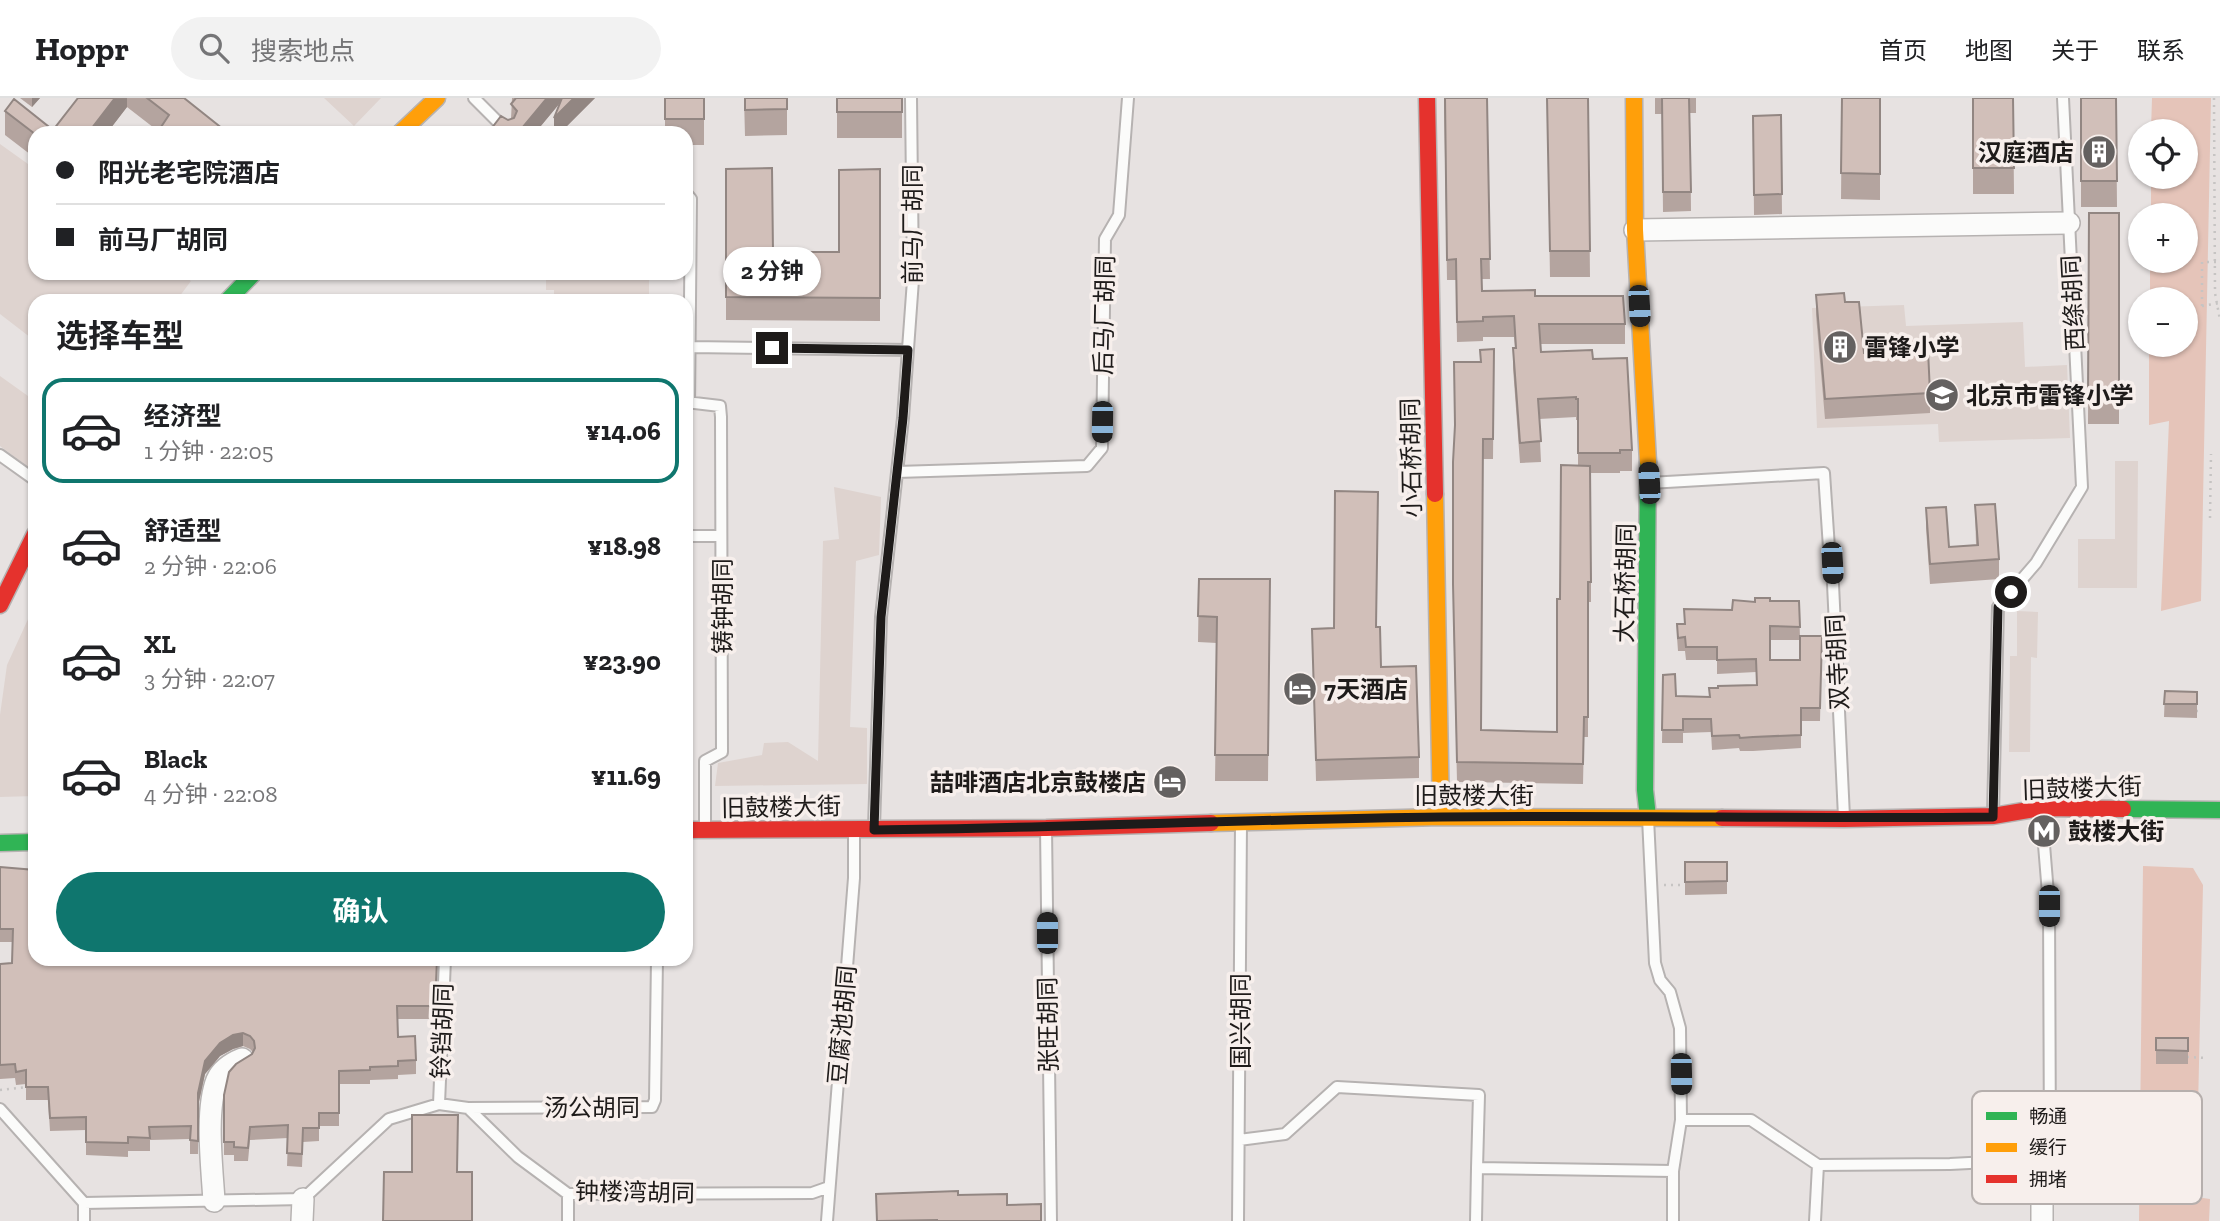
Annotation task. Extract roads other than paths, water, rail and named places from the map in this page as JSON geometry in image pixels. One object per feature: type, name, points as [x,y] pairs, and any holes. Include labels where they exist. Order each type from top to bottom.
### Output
[{"type":"main road","points":[[407,126],[437,98]]},
{"type":"main road","name":"小石桥胡同","points":[[1427,98],[1441,817]]},
{"type":"main road","name":"大石桥胡同","points":[[1634,98],[1635,230],[1649,483],[1645,790],[1648,817]]},
{"type":"main road","points":[[237,294],[248,280]]},
{"type":"main road","points":[[0,605],[28,548]]},
{"type":"main road","name":"旧鼓楼大街","points":[[693,830],[1046,828],[1441,817],[1993,817],[2041,808],[2220,810]]},
{"type":"main road","points":[[0,843],[28,842]]},
{"type":"street","points":[[1635,230],[2069,223]]},
{"type":"street","points":[[214,1201],[210,1124],[213,1103],[218,1079],[229,1064],[242,1059]]},
{"type":"street","points":[[302,1221],[303,1199]]},
{"type":"lane","points":[[474,98],[502,126]]},
{"type":"lane","name":"前马厂胡同","points":[[874,830],[881,617],[897,472],[913,280],[911,98]]},
{"type":"lane","name":"后马厂胡同","points":[[897,472],[1087,466],[1102,448],[1105,239],[1119,215],[1128,98]]},
{"type":"lane","name":"西绦胡同","points":[[1993,817],[1998,607],[2036,563],[2082,487],[2063,98]]},
{"type":"lane","points":[[693,347],[908,350]]},
{"type":"lane","name":"铸钟胡同","points":[[693,403],[720,406],[722,752],[705,761],[705,830]]},
{"type":"lane","points":[[0,455],[28,476]]},
{"type":"lane","name":"双寺胡同","points":[[1649,483],[1824,473],[1832,563],[1844,819]]},
{"type":"lane","points":[[693,536],[721,536]]},
{"type":"lane","points":[[2041,808],[2049,906],[2050,1091]]},
{"type":"lane","points":[[1648,817],[1655,963],[1660,980],[1670,992],[1680,1028],[1681,1120],[1673,1171],[1673,1221]]},
{"type":"lane","name":"国兴胡同","points":[[1238,1221],[1241,822]]},
{"type":"lane","name":"张旺胡同","points":[[1046,828],[1051,1221]]},
{"type":"lane","name":"豆腐池胡同","points":[[827,1221],[854,878],[854,829]]},
{"type":"lane","name":"铃铛胡同","points":[[439,1104],[444,966]]},
{"type":"lane","name":"汤公胡同","points":[[468,1108],[652,1107],[655,1100],[657,966]]},
{"type":"lane","points":[[1239,1140],[1285,1134],[1337,1087],[1479,1095],[1476,1221]]},
{"type":"lane","points":[[84,1203],[303,1199],[389,1119],[439,1104],[468,1108]]},
{"type":"lane","name":"钟楼湾胡同","points":[[468,1108],[518,1157],[568,1194],[812,1193],[830,1187]]},
{"type":"lane","points":[[0,1110],[84,1203],[84,1221]]},
{"type":"lane","points":[[1681,1120],[1751,1120],[1818,1165],[1972,1163]]},
{"type":"lane","points":[[1815,1221],[1818,1165]]},
{"type":"lane","points":[[1477,1168],[1673,1171]]},
{"type":"lane","points":[[568,1194],[568,1221]]},
{"type":"place","name":"汉庭酒店","points":[[2099,152]]},
{"type":"place","name":"雷锋小学","points":[[1840,347]]},
{"type":"place","name":"北京市雷锋小学","points":[[1942,395]]},
{"type":"place","name":"7天酒店","points":[[1300,689]]},
{"type":"place","name":"喆啡酒店北京鼓楼店","points":[[1170,782]]},
{"type":"place","name":"鼓楼大街","points":[[2044,831]]}]
